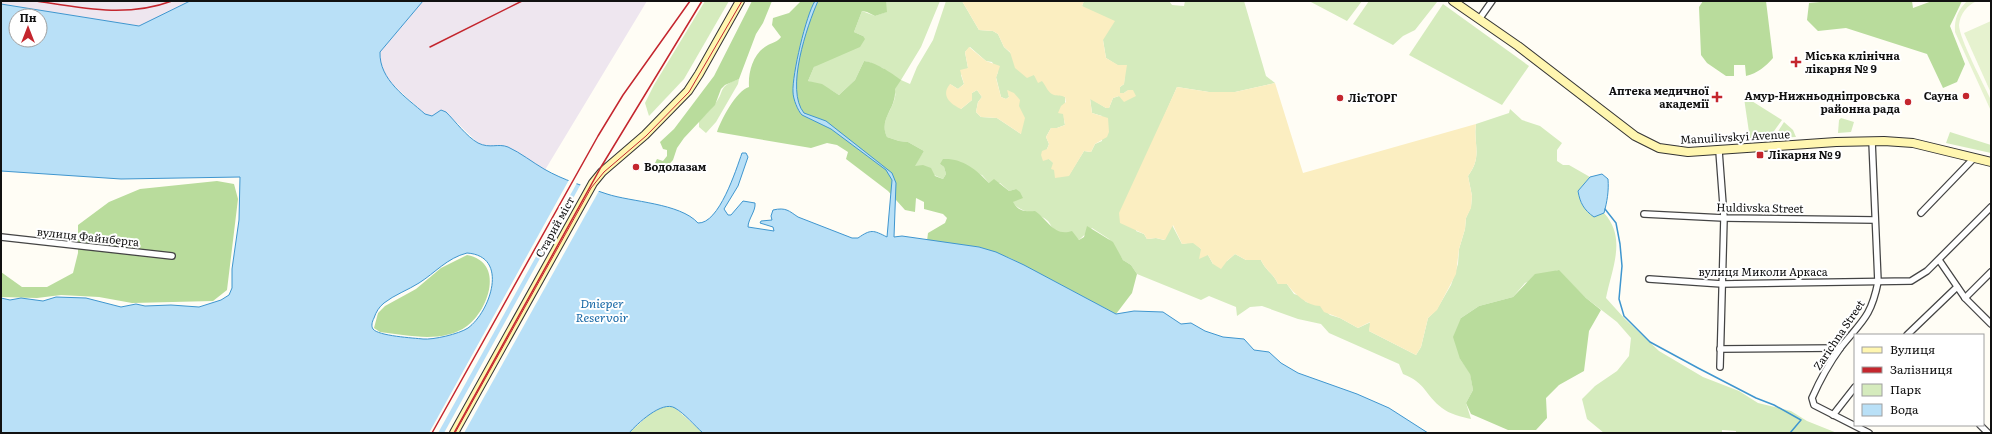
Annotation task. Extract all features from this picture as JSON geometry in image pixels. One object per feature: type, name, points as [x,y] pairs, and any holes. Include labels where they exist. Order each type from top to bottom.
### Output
[{"type":"main road","name":"Старий міст","points":[[454,433],[593,182],[680,100],[693,84],[740,1]]},
{"type":"main road","name":"Manuilivskyi Avenue","points":[[1454,1],[1480,18],[1629,132],[1647,143],[1672,151],[1719,151],[1872,141],[1913,143],[1991,162]]},
{"type":"street","points":[[1480,18],[1492,1]]},
{"type":"street","name":"Zarichna Street","points":[[1854,425],[1814,405],[1812,398],[1840,348],[1868,314],[1875,298],[1878,282],[1872,141]]},
{"type":"street","points":[[1719,151],[1724,218],[1720,367]]},
{"type":"street","points":[[1922,213],[1974,158]]},
{"type":"street","name":"вулиця Миколи Аркаса","points":[[1649,279],[1722,284],[1911,281],[1927,271],[1939,260],[1991,207]]},
{"type":"street","name":"Huldivska Street","points":[[1644,214],[1724,218],[1875,220]]},
{"type":"street","name":"вулиця Файнберга","points":[[1,237],[172,256]]},
{"type":"street","points":[[1939,260],[1965,298],[1991,324]]},
{"type":"street","points":[[1965,298],[1991,272]]},
{"type":"street","points":[[1908,334],[1957,287]]},
{"type":"street","points":[[1720,350],[1840,348]]},
{"type":"street","points":[[1833,414],[1854,388]]},
{"type":"street","name":"Zarichna Street","points":[[1856,426],[1869,433]]},
{"type":"shaded area","points":[[1,1],[190,1],[140,26],[48,11],[48,8],[26,8],[1,4]]},
{"type":"shaded area","points":[[423,1],[647,1],[545,170],[506,146],[488,148],[478,143],[446,112],[441,110],[432,116],[425,114],[389,81],[382,70],[380,52]]},
{"type":"green space","points":[[705,1],[729,1],[684,79],[649,116],[645,103],[654,85]]},
{"type":"green space","points":[[752,1],[772,1],[763,23],[756,34],[739,79],[725,85],[721,89],[715,105],[684,138],[677,148],[673,160],[664,170],[654,165],[657,159],[663,161],[667,156],[667,150],[663,149],[660,142],[674,129],[714,76]]},
{"type":"green space","points":[[801,1],[886,1],[887,12],[875,16],[862,11],[854,32],[863,36],[865,39],[860,47],[814,67],[808,81],[822,84],[839,95],[855,80],[864,61],[877,65],[901,80],[895,89],[895,96],[886,119],[885,130],[887,137],[908,142],[924,151],[915,166],[923,165],[931,168],[935,176],[943,179],[946,174],[944,167],[940,164],[943,159],[962,162],[974,169],[989,183],[994,179],[1009,191],[1016,189],[1020,192],[1023,198],[1013,202],[1017,207],[1025,211],[1035,211],[1056,230],[1060,232],[1072,231],[1079,240],[1084,237],[1087,226],[1113,242],[1123,260],[1131,265],[1137,274],[1132,293],[1116,314],[1010,258],[979,247],[927,241],[928,233],[945,223],[947,218],[943,214],[924,209],[924,202],[916,198],[915,212],[905,210],[888,191],[846,159],[848,152],[837,145],[827,143],[811,148],[717,132],[725,114],[734,100],[739,94],[749,87],[749,75],[755,58],[763,48],[777,41],[781,37],[772,25],[773,18],[789,13]]},
{"type":"green space","points":[[886,1],[940,1],[921,47],[901,80],[910,84],[917,67],[933,40],[946,1],[962,1],[979,30],[993,31],[998,34],[1004,47],[1034,75],[1065,97],[1065,125],[1057,128],[1051,128],[1046,137],[1049,144],[1047,149],[1049,159],[1069,175],[1084,151],[1091,152],[1095,144],[1102,141],[1102,116],[1092,113],[1090,98],[1106,108],[1109,108],[1113,98],[1119,96],[1122,97],[1128,90],[1124,93],[1120,93],[1120,87],[1124,84],[1125,70],[1106,58],[1103,40],[1082,6],[1084,1],[1169,1],[1172,5],[1184,6],[1185,1],[1244,1],[1266,76],[1275,83],[1235,92],[1209,92],[1177,87],[1155,137],[1136,231],[1144,234],[1147,239],[1156,238],[1164,240],[1172,225],[1182,244],[1193,242],[1208,255],[1213,264],[1227,261],[1235,254],[1246,260],[1261,260],[1278,284],[1287,284],[1294,294],[1301,296],[1306,302],[1320,305],[1330,315],[1340,318],[1358,328],[1371,322],[1369,331],[1416,355],[1421,347],[1428,318],[1437,309],[1451,285],[1458,264],[1459,249],[1465,229],[1466,218],[1471,207],[1472,196],[1468,176],[1473,169],[1476,156],[1476,124],[1509,113],[1510,109],[1522,120],[1540,126],[1562,143],[1557,150],[1557,161],[1563,165],[1569,165],[1590,177],[1578,191],[1583,206],[1594,216],[1604,213],[1611,223],[1615,233],[1616,254],[1606,298],[1625,319],[1659,351],[1703,377],[1739,391],[1758,403],[1791,411],[1807,421],[1837,433],[1736,433],[1736,431],[1722,430],[1722,433],[1604,433],[1587,419],[1582,399],[1595,386],[1617,371],[1629,356],[1631,338],[1617,322],[1586,298],[1558,270],[1525,283],[1513,297],[1479,306],[1461,318],[1460,359],[1470,373],[1473,390],[1466,403],[1471,419],[1452,414],[1436,403],[1421,385],[1403,374],[1399,364],[1329,333],[1321,324],[1298,319],[1262,306],[1250,307],[1237,316],[1236,307],[1209,296],[1201,300],[1137,274],[1131,265],[1123,260],[1109,239],[1092,228],[1079,240],[1056,231],[1044,218],[1020,209],[1012,202],[1018,199],[1016,189],[1009,191],[1000,183],[989,183],[982,175],[940,164],[944,167],[946,174],[943,179],[914,166],[924,151],[908,142],[887,137],[885,131],[885,121],[895,97],[895,90],[883,68],[864,61],[855,80],[839,95],[831,90],[808,81],[814,67],[863,36],[854,32],[862,11],[875,16],[886,12]],"holes":[[[970,47],[986,61],[992,62],[998,72],[996,77],[1001,97],[1006,99],[1009,97],[1008,90],[1021,134],[997,118],[981,117],[976,112],[978,102],[982,97],[977,90],[972,93],[972,100],[961,109],[950,84],[958,89],[964,84],[961,75],[968,68],[965,52]]]},
{"type":"green space","points":[[1309,1],[1362,1],[1347,21]]},
{"type":"green space","points":[[1369,1],[1437,2],[1415,30],[1403,36],[1393,45],[1353,24]]},
{"type":"green space","points":[[1703,1],[1766,1],[1773,58],[1761,69],[1746,76],[1745,65],[1734,65],[1734,76],[1726,76],[1707,63],[1701,55],[1699,7]]},
{"type":"green space","points":[[1831,1],[1912,1],[1913,8],[1932,1],[1962,1],[1950,26],[1965,64],[1957,82],[1943,88],[1927,54],[1846,28],[1818,31],[1807,20],[1809,3]]},
{"type":"green space","points":[[1967,1],[1977,1],[1970,5],[1962,14],[1959,25],[1960,31],[1967,50],[1991,100],[1991,111],[1955,32],[1957,15]]},
{"type":"green space","points":[[1443,4],[1529,66],[1502,105],[1409,55]]},
{"type":"green space","points":[[1991,21],[1991,93],[1964,33]]},
{"type":"green space","points":[[739,79],[738,84],[716,122],[706,133],[699,127],[699,121],[718,100],[724,87],[727,84]]},
{"type":"green space","points":[[1744,98],[1747,98],[1782,120],[1769,138],[1750,139]]},
{"type":"green space","points":[[1841,118],[1854,122],[1851,132],[1838,133],[1839,120]]},
{"type":"green space","points":[[1784,122],[1793,130],[1796,137],[1774,138]]},
{"type":"green space","points":[[1950,132],[1991,145],[1991,153],[1946,143]]},
{"type":"green space","points":[[217,181],[234,184],[238,199],[227,290],[213,301],[132,303],[99,297],[61,295],[37,298],[1,297],[1,272],[22,287],[47,287],[73,273],[78,253],[78,225],[109,202],[140,189]]},
{"type":"green space","points":[[467,255],[479,259],[486,267],[490,276],[490,287],[482,309],[475,319],[467,326],[457,332],[436,337],[380,332],[374,328],[378,313],[385,306],[416,289],[441,268]]},
{"type":"green space","points":[[1559,270],[1586,298],[1601,310],[1589,331],[1584,371],[1559,385],[1546,398],[1547,418],[1536,430],[1508,430],[1471,414],[1466,403],[1473,390],[1470,374],[1460,359],[1453,337],[1461,318],[1479,306],[1513,297],[1535,274]]},
{"type":"green space","points":[[664,406],[674,407],[703,433],[629,433],[650,414]]},
{"type":"sand","points":[[962,1],[1084,1],[1082,6],[1115,21],[1103,40],[1106,58],[1118,65],[1127,65],[1124,84],[1120,87],[1120,93],[1133,90],[1136,96],[1124,102],[1119,96],[1113,98],[1109,108],[1106,108],[1090,99],[1092,113],[1108,118],[1109,132],[1107,137],[1095,144],[1091,152],[1084,151],[1069,176],[1055,178],[1054,170],[1051,169],[1053,163],[1049,159],[1043,161],[1041,155],[1042,151],[1047,149],[1049,144],[1046,137],[1051,128],[1057,128],[1065,125],[1063,114],[1058,113],[1061,106],[1066,102],[1065,97],[1052,94],[1042,81],[1038,83],[1034,75],[1027,78],[1015,68],[1010,52],[1004,47],[998,34],[993,31],[979,30]]},
{"type":"sand","points":[[969,47],[986,61],[1000,66],[996,78],[1001,97],[1006,99],[1009,97],[1007,90],[1014,93],[1020,100],[1019,106],[1025,118],[1021,134],[997,118],[981,117],[976,112],[978,102],[982,97],[977,90],[972,93],[972,100],[961,109],[950,102],[946,96],[947,88],[950,84],[958,89],[964,84],[960,70],[968,68],[965,52]]},
{"type":"sand","points":[[1275,83],[1303,173],[1476,124],[1476,156],[1473,169],[1468,176],[1472,196],[1471,208],[1466,218],[1465,229],[1459,249],[1456,274],[1437,310],[1428,318],[1421,347],[1416,355],[1369,331],[1370,322],[1358,328],[1340,318],[1324,312],[1320,306],[1306,302],[1293,292],[1287,284],[1278,284],[1261,260],[1246,260],[1235,254],[1221,269],[1213,264],[1208,255],[1199,259],[1201,249],[1193,243],[1182,244],[1173,225],[1165,240],[1156,238],[1147,239],[1144,234],[1120,223],[1119,213],[1177,87],[1209,92],[1235,92]]},
{"type":"water","name":"Dnieper Reservoir","points":[[190,1],[423,1],[380,52],[384,71],[395,87],[425,114],[432,116],[441,110],[446,112],[465,133],[478,143],[486,146],[508,147],[551,173],[567,180],[617,197],[668,207],[690,216],[698,223],[706,221],[720,206],[731,183],[742,153],[746,153],[748,157],[738,186],[724,209],[728,215],[731,215],[743,201],[755,203],[748,227],[774,231],[773,227],[760,223],[761,221],[772,220],[771,216],[773,210],[781,209],[787,210],[798,217],[852,238],[858,238],[869,232],[875,232],[887,237],[892,180],[886,170],[831,129],[802,115],[793,95],[793,84],[800,45],[811,8],[815,1],[818,1],[808,26],[797,74],[799,103],[804,113],[826,121],[892,173],[896,183],[894,237],[902,236],[979,247],[996,252],[1024,265],[1116,314],[1134,311],[1163,312],[1181,324],[1191,323],[1205,331],[1223,337],[1244,339],[1254,350],[1269,352],[1281,363],[1298,373],[1357,394],[1389,408],[1428,433],[703,433],[682,413],[670,406],[663,407],[650,414],[629,433],[1,433],[1,298],[10,300],[21,298],[43,301],[56,297],[86,298],[121,307],[136,304],[145,306],[171,305],[199,307],[221,300],[229,295],[232,288],[232,269],[239,220],[240,177],[121,179],[1,171],[1,4],[26,8],[8,8],[8,48],[48,48],[48,11],[139,26]],"holes":[[[467,253],[480,256],[488,264],[492,274],[492,286],[489,298],[483,310],[468,328],[439,338],[427,339],[389,335],[373,329],[372,324],[379,308],[392,297],[419,283],[453,258]]]},
{"type":"water","points":[[1602,174],[1608,179],[1607,201],[1604,213],[1594,217],[1583,206],[1578,191],[1590,177]]},
{"type":"pier","points":[[570,178],[578,181],[438,433],[429,433]]},
{"type":"pier","points":[[582,182],[600,189],[464,433],[444,433]]},
{"type":"waterway","points":[[1605,209],[1616,223],[1620,244],[1622,266],[1619,299],[1624,316],[1650,342],[1801,420],[1790,433]]},
{"type":"tram line","points":[[455,433],[591,188],[604,172],[646,136],[689,92],[742,1]]},
{"type":"railway","points":[[36,1],[87,9],[104,10],[138,9],[172,1]]},
{"type":"railway","points":[[430,47],[522,1]]},
{"type":"railway","points":[[432,433],[598,136],[623,95],[690,1]]},
{"type":"railway","points":[[454,433],[601,167],[702,1]]},
{"type":"place","name":"Міська клінічна лікарня № 9","points":[[1796,62]]},
{"type":"place","name":"Сауна","points":[[1966,96]]},
{"type":"place","name":"Аптека медичної академії","points":[[1717,97]]},
{"type":"place","name":"ЛісТОРГ","points":[[1340,98]]},
{"type":"place","name":"Амур-Нижньодніпровська районна рада","points":[[1908,102]]},
{"type":"place","name":"Лікарня № 9","points":[[1760,155]]},
{"type":"place","name":"Водолазам","points":[[636,167]]}]
